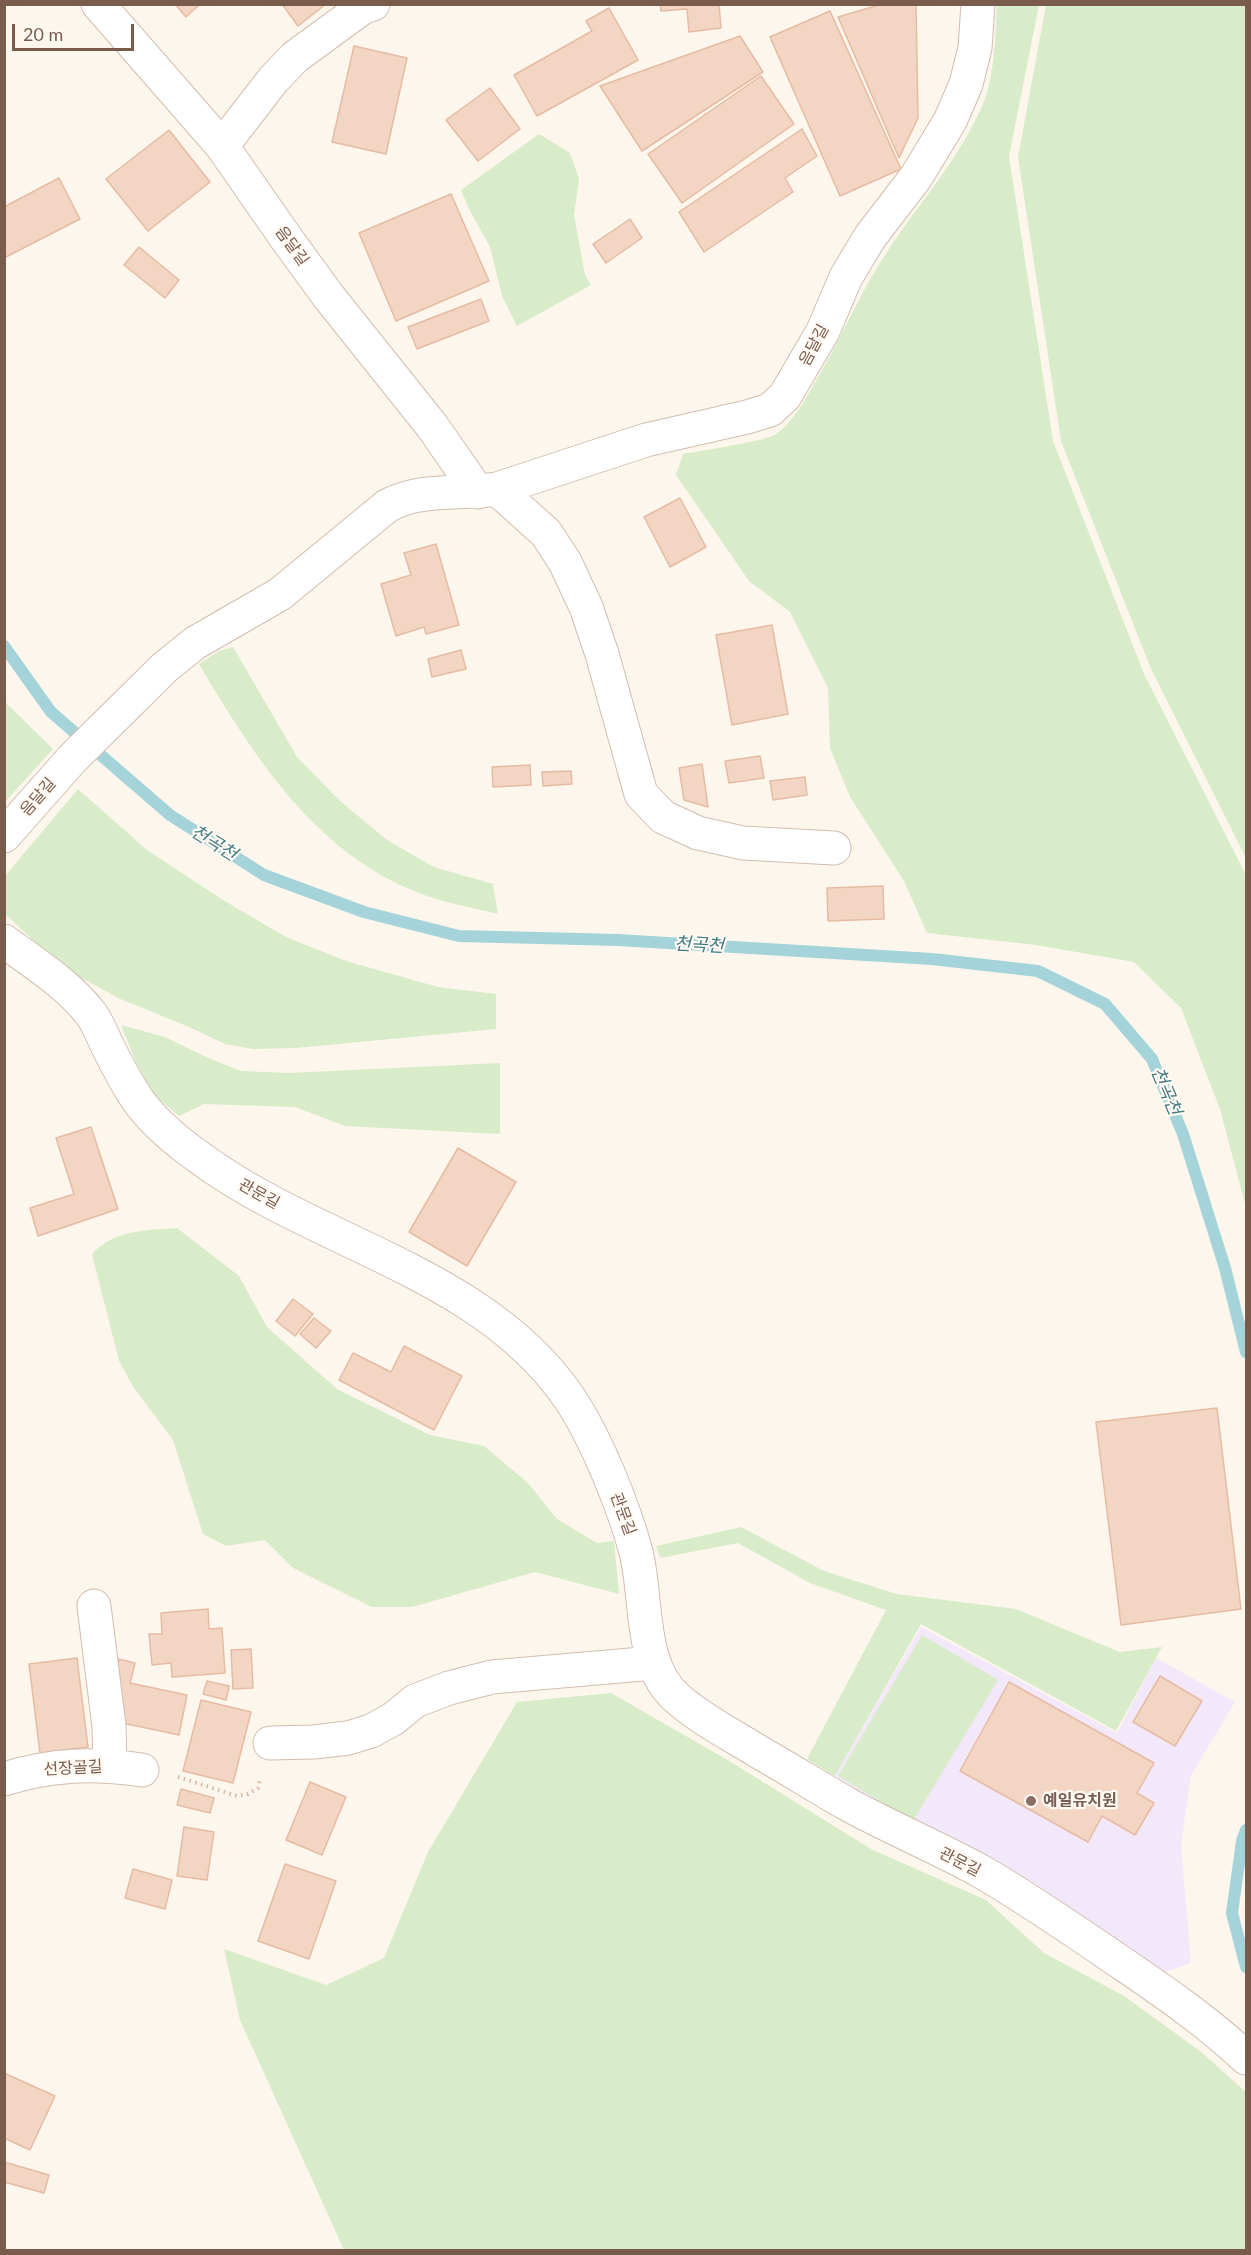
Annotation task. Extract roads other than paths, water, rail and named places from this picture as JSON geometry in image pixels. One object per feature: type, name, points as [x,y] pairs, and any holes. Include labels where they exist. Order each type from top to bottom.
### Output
[{"type":"street","name":"음달길","points":[[98,4],[222,146],[298,255],[432,426],[488,491]]},
{"type":"street","points":[[222,146],[273,80],[295,57],[362,8],[374,4]]},
{"type":"street","name":"음달길","points":[[4,836],[72,759],[164,668],[195,643],[280,594],[387,506],[400,498],[421,493],[488,491],[646,440],[770,410],[785,396],[823,331],[846,278],[870,237],[916,177],[950,121],[968,75],[975,48],[978,4]]},
{"type":"street","points":[[488,491],[546,533],[565,562],[586,607],[602,654],[640,794],[663,817],[698,833],[743,843],[834,848]]},
{"type":"street","name":"관문길","points":[[4,941],[71,992],[92,1016],[135,1097],[161,1125],[198,1157],[231,1179],[288,1210],[427,1279],[474,1307],[506,1331],[545,1367],[572,1401],[591,1438],[628,1526],[640,1576],[654,1662],[663,1683],[677,1698],[705,1718],[848,1805],[980,1871],[1041,1909],[1170,1996],[1246,2058]]},
{"type":"street","points":[[94,1606],[109,1726],[110,1766]]},
{"type":"street","points":[[270,1743],[314,1742],[348,1738],[371,1731],[393,1719],[415,1701],[449,1688],[492,1677],[654,1662]]},
{"type":"street","name":"선장골길","points":[[4,1779],[51,1767],[110,1766],[142,1770]]},
{"type":"waterway","name":"천곡천","points":[[4,646],[51,712],[170,815],[264,875],[364,912],[459,936],[618,940],[932,959],[1038,971],[1105,1004],[1152,1059],[1183,1134],[1225,1268],[1246,1352]]},
{"type":"waterway","name":"천곡천","points":[[1246,1830],[1242,1841],[1232,1913],[1246,1967]]},
{"type":"place","name":"예일유치원","points":[[1031,1801]]}]
